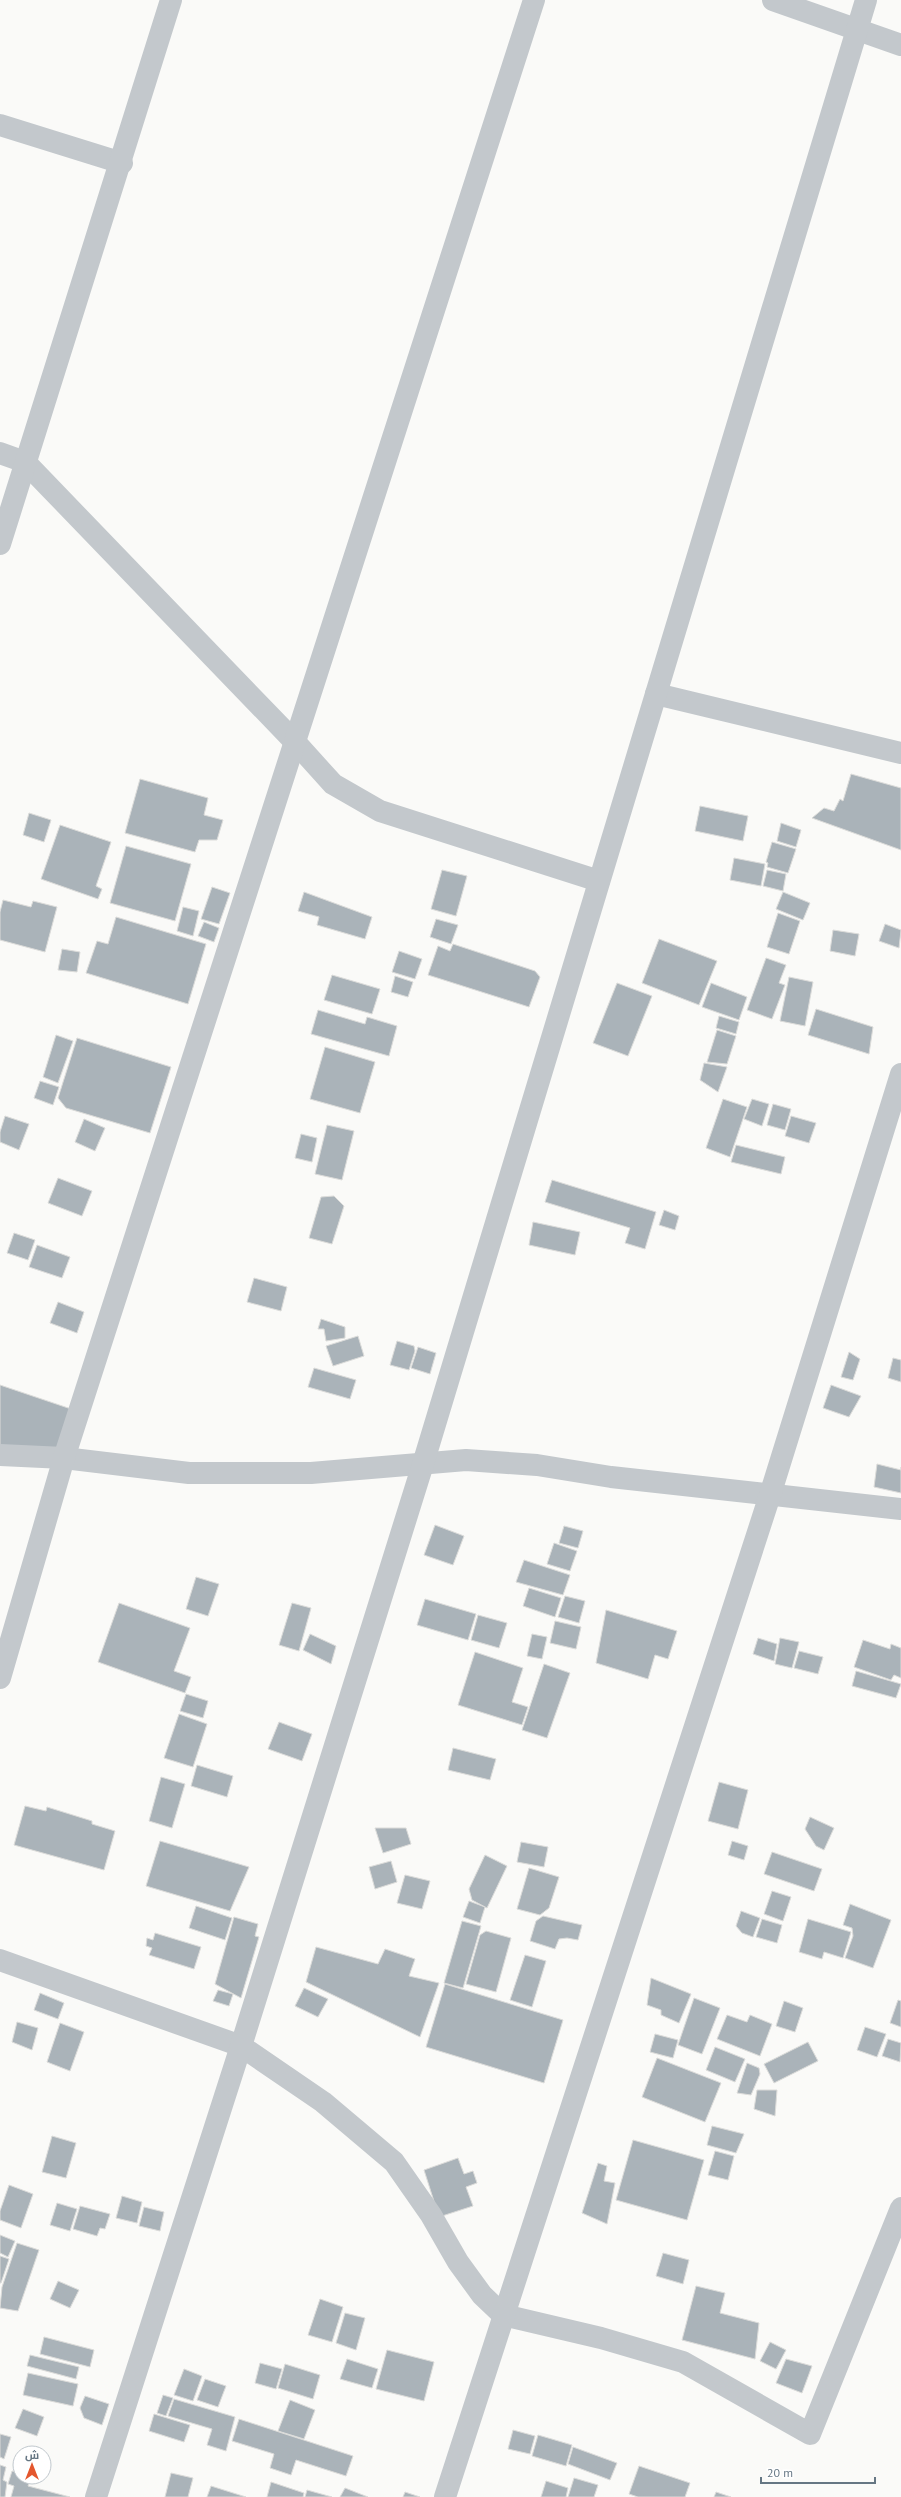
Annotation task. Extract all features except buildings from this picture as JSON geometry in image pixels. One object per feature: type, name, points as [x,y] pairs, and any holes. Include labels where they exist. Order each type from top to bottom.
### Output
[{"type":"street","points":[[0,544],[122,163],[172,0]]},
{"type":"street","points":[[0,1678],[64,1458],[534,0]]},
{"type":"street","points":[[773,0],[901,45]]},
{"type":"street","points":[[96,2497],[241,2046],[423,1464],[866,0]]},
{"type":"street","points":[[0,124],[122,163]]},
{"type":"street","points":[[0,453],[25,462],[295,742],[333,784],[380,811],[599,881]]},
{"type":"street","points":[[656,694],[901,752]]},
{"type":"street","points":[[445,2497],[503,2314],[770,1495],[901,1074]]},
{"type":"street","points":[[0,1455],[64,1458],[189,1473],[311,1473],[466,1460],[536,1465],[611,1477],[901,1509]]},
{"type":"street","points":[[0,1960],[241,2046],[323,2102],[394,2162],[431,2215],[458,2262],[482,2295],[503,2314],[601,2338],[683,2362],[810,2434],[901,2208]]}]
